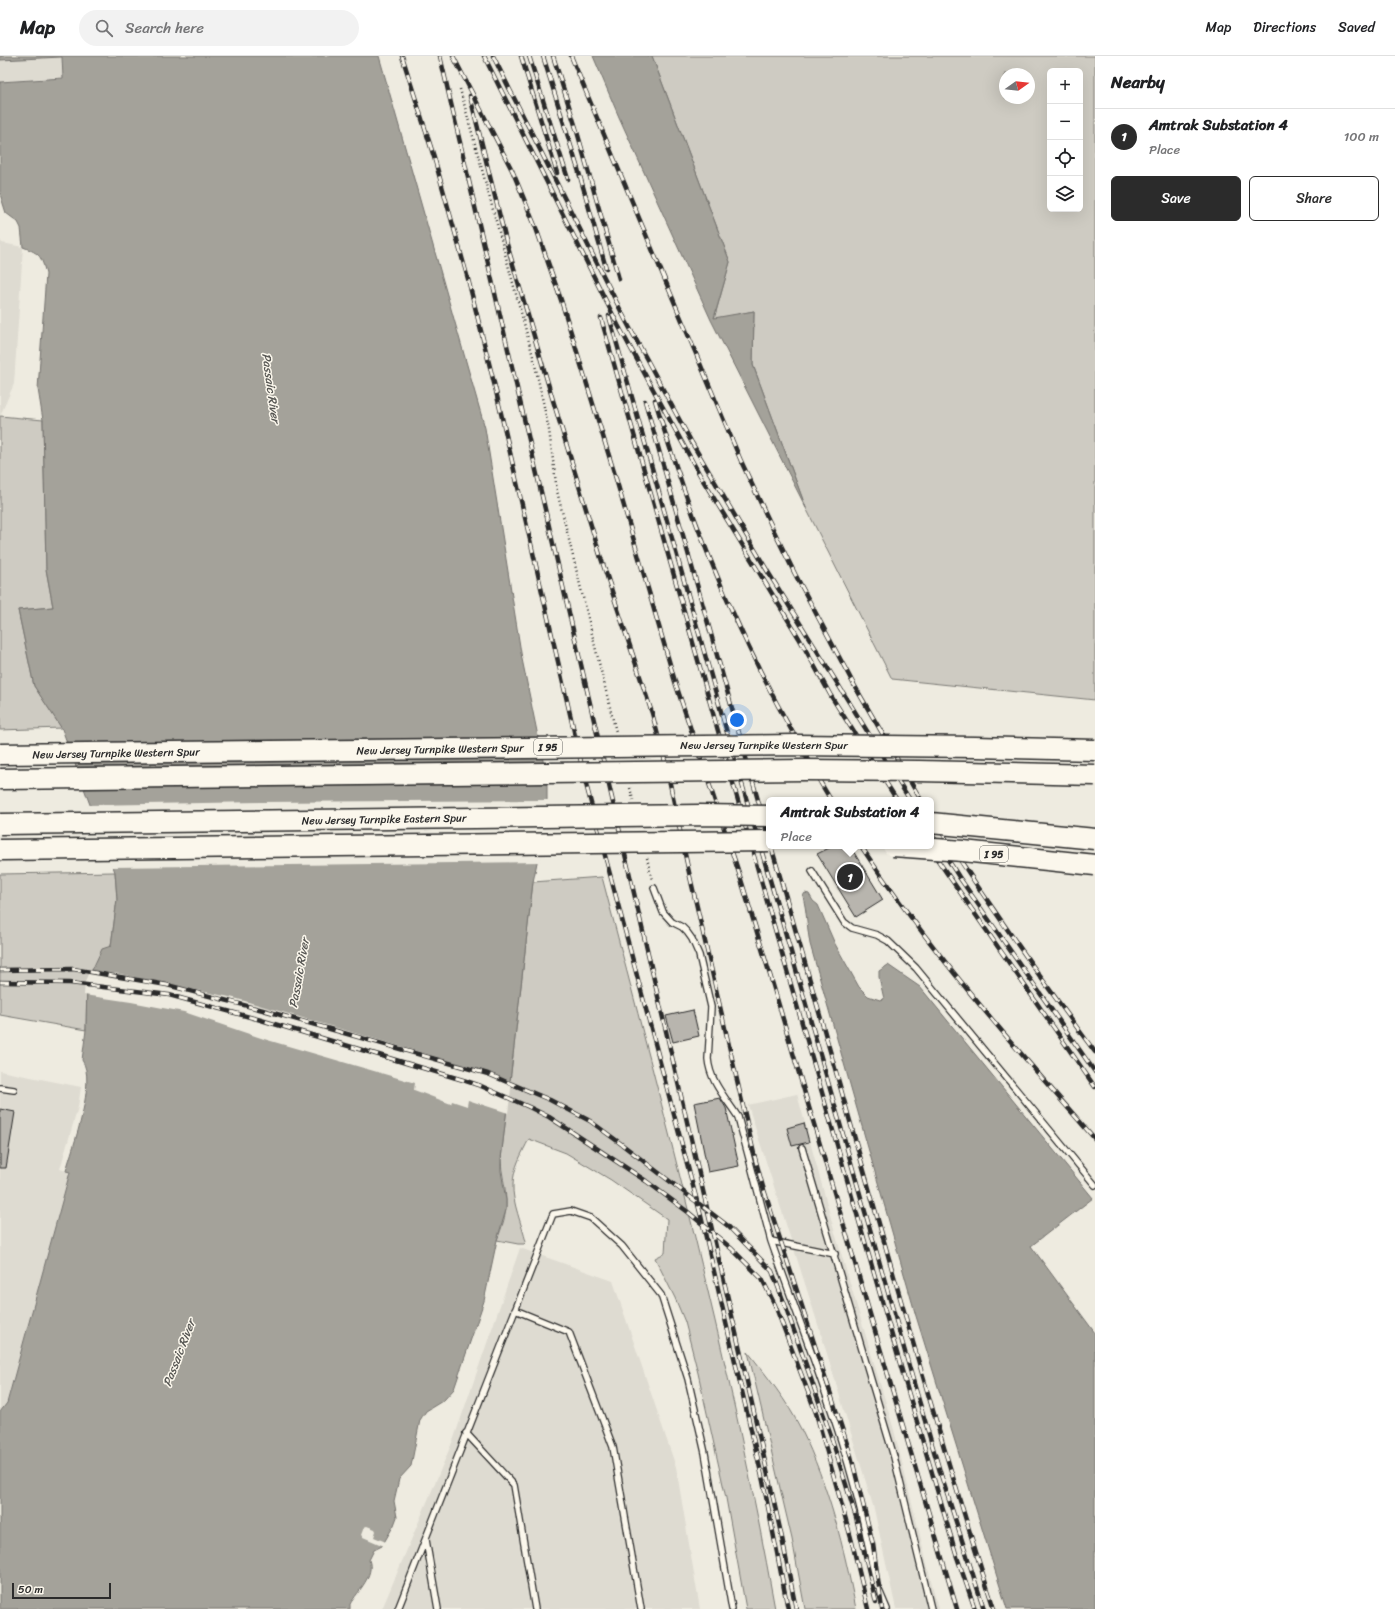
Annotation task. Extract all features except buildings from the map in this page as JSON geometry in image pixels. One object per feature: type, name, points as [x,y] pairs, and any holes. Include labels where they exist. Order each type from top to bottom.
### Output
[{"type":"highway","name":"New Jersey Turnpike Western Spur","points":[[0,754],[796,745],[1095,750]]},
{"type":"highway","points":[[0,779],[797,770],[1095,775]]},
{"type":"highway","name":"New Jersey Turnpike Eastern Spur","points":[[0,824],[700,815],[766,816]]},
{"type":"highway","points":[[934,823],[1029,831],[1095,839]]},
{"type":"highway","points":[[0,850],[766,841]]},
{"type":"highway","name":"I 95","points":[[934,849],[1095,864]]},
{"type":"lane","points":[[812,871],[844,922],[852,928],[876,935],[888,941],[916,968],[1095,1185]]},
{"type":"lane","points":[[654,888],[663,912],[672,922],[682,927],[687,932],[694,942],[699,955],[711,1007],[708,1059],[709,1067],[714,1082],[738,1118],[771,1241],[846,1452],[858,1498],[873,1572],[887,1609]]},
{"type":"lane","points":[[0,1088],[14,1090]]},
{"type":"lane","points":[[802,1148],[835,1254],[894,1457],[931,1609]]},
{"type":"lane","points":[[398,1609],[553,1214],[571,1211],[591,1218],[622,1246],[661,1295],[688,1379],[705,1453],[732,1609]]},
{"type":"lane","points":[[771,1241],[835,1254]]},
{"type":"lane","points":[[515,1310],[569,1332],[613,1447],[641,1609]]},
{"type":"lane","points":[[466,1433],[514,1485],[535,1609]]},
{"type":"lane","points":[[426,1540],[438,1609]]},
{"type":"path","points":[[460,89],[534,360],[549,430],[558,491],[617,734]]},
{"type":"path","points":[[628,781],[634,804]]},
{"type":"path","points":[[646,858],[654,888]]},
{"type":"shaded area","points":[[652,56],[1095,56],[1095,700],[892,679],[806,508],[753,365],[754,311],[714,319],[730,262]]},
{"type":"shaded area","points":[[62,57],[63,77],[0,82],[0,60]]},
{"type":"shaded area","points":[[0,240],[2,243],[23,247],[14,384],[0,416]]},
{"type":"shaded area","points":[[0,416],[43,420],[46,569],[53,607],[18,610],[34,686],[62,728],[0,730]]},
{"type":"shaded area","points":[[115,872],[117,899],[111,946],[87,981],[86,1030],[0,1015],[0,874]]},
{"type":"shaded area","points":[[602,877],[650,1059],[718,1333],[758,1517],[775,1609],[746,1609],[726,1498],[685,1322],[655,1258],[665,1253],[667,1219],[611,1180],[566,1153],[529,1139],[516,1167],[513,1179],[513,1192],[526,1242],[524,1244],[518,1244],[497,1240],[506,1210],[506,1195],[501,1159],[533,882]]},
{"type":"shaded area","points":[[0,1071],[81,1087],[78,1107],[60,1169],[70,1172],[7,1403],[0,1412]]},
{"type":"shaded area","points":[[797,1094],[835,1233],[894,1430],[938,1609],[896,1609],[874,1509],[821,1334],[748,1105]]},
{"type":"shaded area","points":[[520,1248],[613,1281],[676,1467],[700,1609],[382,1609],[454,1438]]},
{"type":"shaded area","points":[[748,1352],[783,1399],[801,1429],[811,1451],[828,1495],[841,1540],[856,1609],[805,1609],[792,1539]]},
{"type":"water","name":"Passaic River","points":[[0,56],[379,56],[485,428],[522,659],[547,780],[547,813],[533,882],[501,1159],[506,1210],[497,1240],[484,1301],[454,1389],[444,1400],[426,1411],[420,1420],[411,1466],[399,1479],[394,1501],[397,1517],[382,1546],[374,1550],[369,1560],[370,1571],[368,1577],[350,1604],[350,1609],[0,1609],[0,1412],[7,1403],[70,1172],[66,1171],[82,1114],[87,1083],[86,1070],[82,1060],[86,1030],[87,981],[102,949],[111,946],[117,899],[115,872],[62,729],[34,686],[18,610],[53,607],[46,569],[43,420],[38,389],[46,274],[39,256],[23,247],[21,228],[18,222],[6,213],[0,194],[0,82],[63,78],[62,57],[0,60]]},
{"type":"water","points":[[593,56],[652,56],[730,262],[714,318],[754,311],[753,365],[806,508],[711,320]]},
{"type":"water","points":[[805,893],[809,894],[813,901],[818,905],[835,944],[859,987],[868,996],[880,1000],[884,999],[879,971],[888,965],[920,987],[1093,1198],[1031,1246],[1095,1333],[1095,1609],[1007,1609],[916,1316],[810,944],[803,896]]},
{"type":"pier","points":[[549,800],[549,813],[539,862],[112,867],[88,805],[260,802]]},
{"type":"pier","points":[[90,970],[120,974],[234,998],[454,1062],[512,1081],[508,1113],[468,1100],[467,1106],[452,1101],[451,1104],[414,1090],[415,1083],[264,1039],[184,1012],[84,995],[85,981]]},
{"type":"pier","points":[[367,1526],[375,1529],[376,1531],[374,1537],[386,1542],[384,1546],[361,1535],[364,1527]]},
{"type":"railway","points":[[402,56],[434,157],[468,279],[495,387],[587,788],[701,1216],[763,1481],[788,1609]]},
{"type":"railway","points":[[440,56],[742,1359],[782,1538],[796,1609]]},
{"type":"railway","points":[[453,56],[512,170],[536,228],[561,300],[614,472],[676,685],[739,873],[770,975],[957,1609]]},
{"type":"railway","points":[[484,56],[618,325],[701,477],[799,638],[831,696],[895,797]]},
{"type":"railway","points":[[493,56],[626,321],[692,443],[768,572],[908,797]]},
{"type":"railway","points":[[521,56],[557,173]]},
{"type":"railway","points":[[529,56],[568,179]]},
{"type":"railway","points":[[543,56],[578,169],[606,268]]},
{"type":"railway","points":[[553,56],[576,128],[619,279]]},
{"type":"railway","points":[[571,56],[741,461],[772,527],[795,574],[853,683],[919,797]]},
{"type":"railway","points":[[470,96],[506,241],[552,397],[600,555],[652,713],[666,765],[688,868],[755,1158],[763,1187],[851,1456],[873,1544],[882,1609]]},
{"type":"railway","points":[[609,316],[915,1387],[941,1475],[984,1609]]},
{"type":"railway","points":[[601,318],[907,1388],[956,1554],[975,1609]]},
{"type":"railway","points":[[655,400],[700,532],[735,618],[776,701],[829,797]]},
{"type":"railway","points":[[645,401],[766,828]]},
{"type":"railway","points":[[934,820],[1011,935],[1095,1052]]},
{"type":"railway","points":[[934,838],[959,877],[1095,1072]]},
{"type":"railway","points":[[772,849],[908,1324],[964,1514],[994,1609]]},
{"type":"railway","points":[[863,849],[915,923],[973,997],[1095,1139]]},
{"type":"railway","points":[[930,849],[1095,1087]]},
{"type":"railway","points":[[0,970],[73,969],[167,985],[263,1010],[488,1074],[550,1100],[590,1121],[728,1226],[772,1271],[831,1436],[856,1517],[876,1602]]},
{"type":"railway","points":[[0,982],[70,983],[169,995],[261,1020],[463,1080],[481,1086],[549,1117],[646,1181],[688,1212],[732,1249],[762,1279],[775,1305],[816,1413],[851,1538],[868,1609]]},
{"type":"place","name":"Amtrak Substation 4","points":[[850,877]]}]
